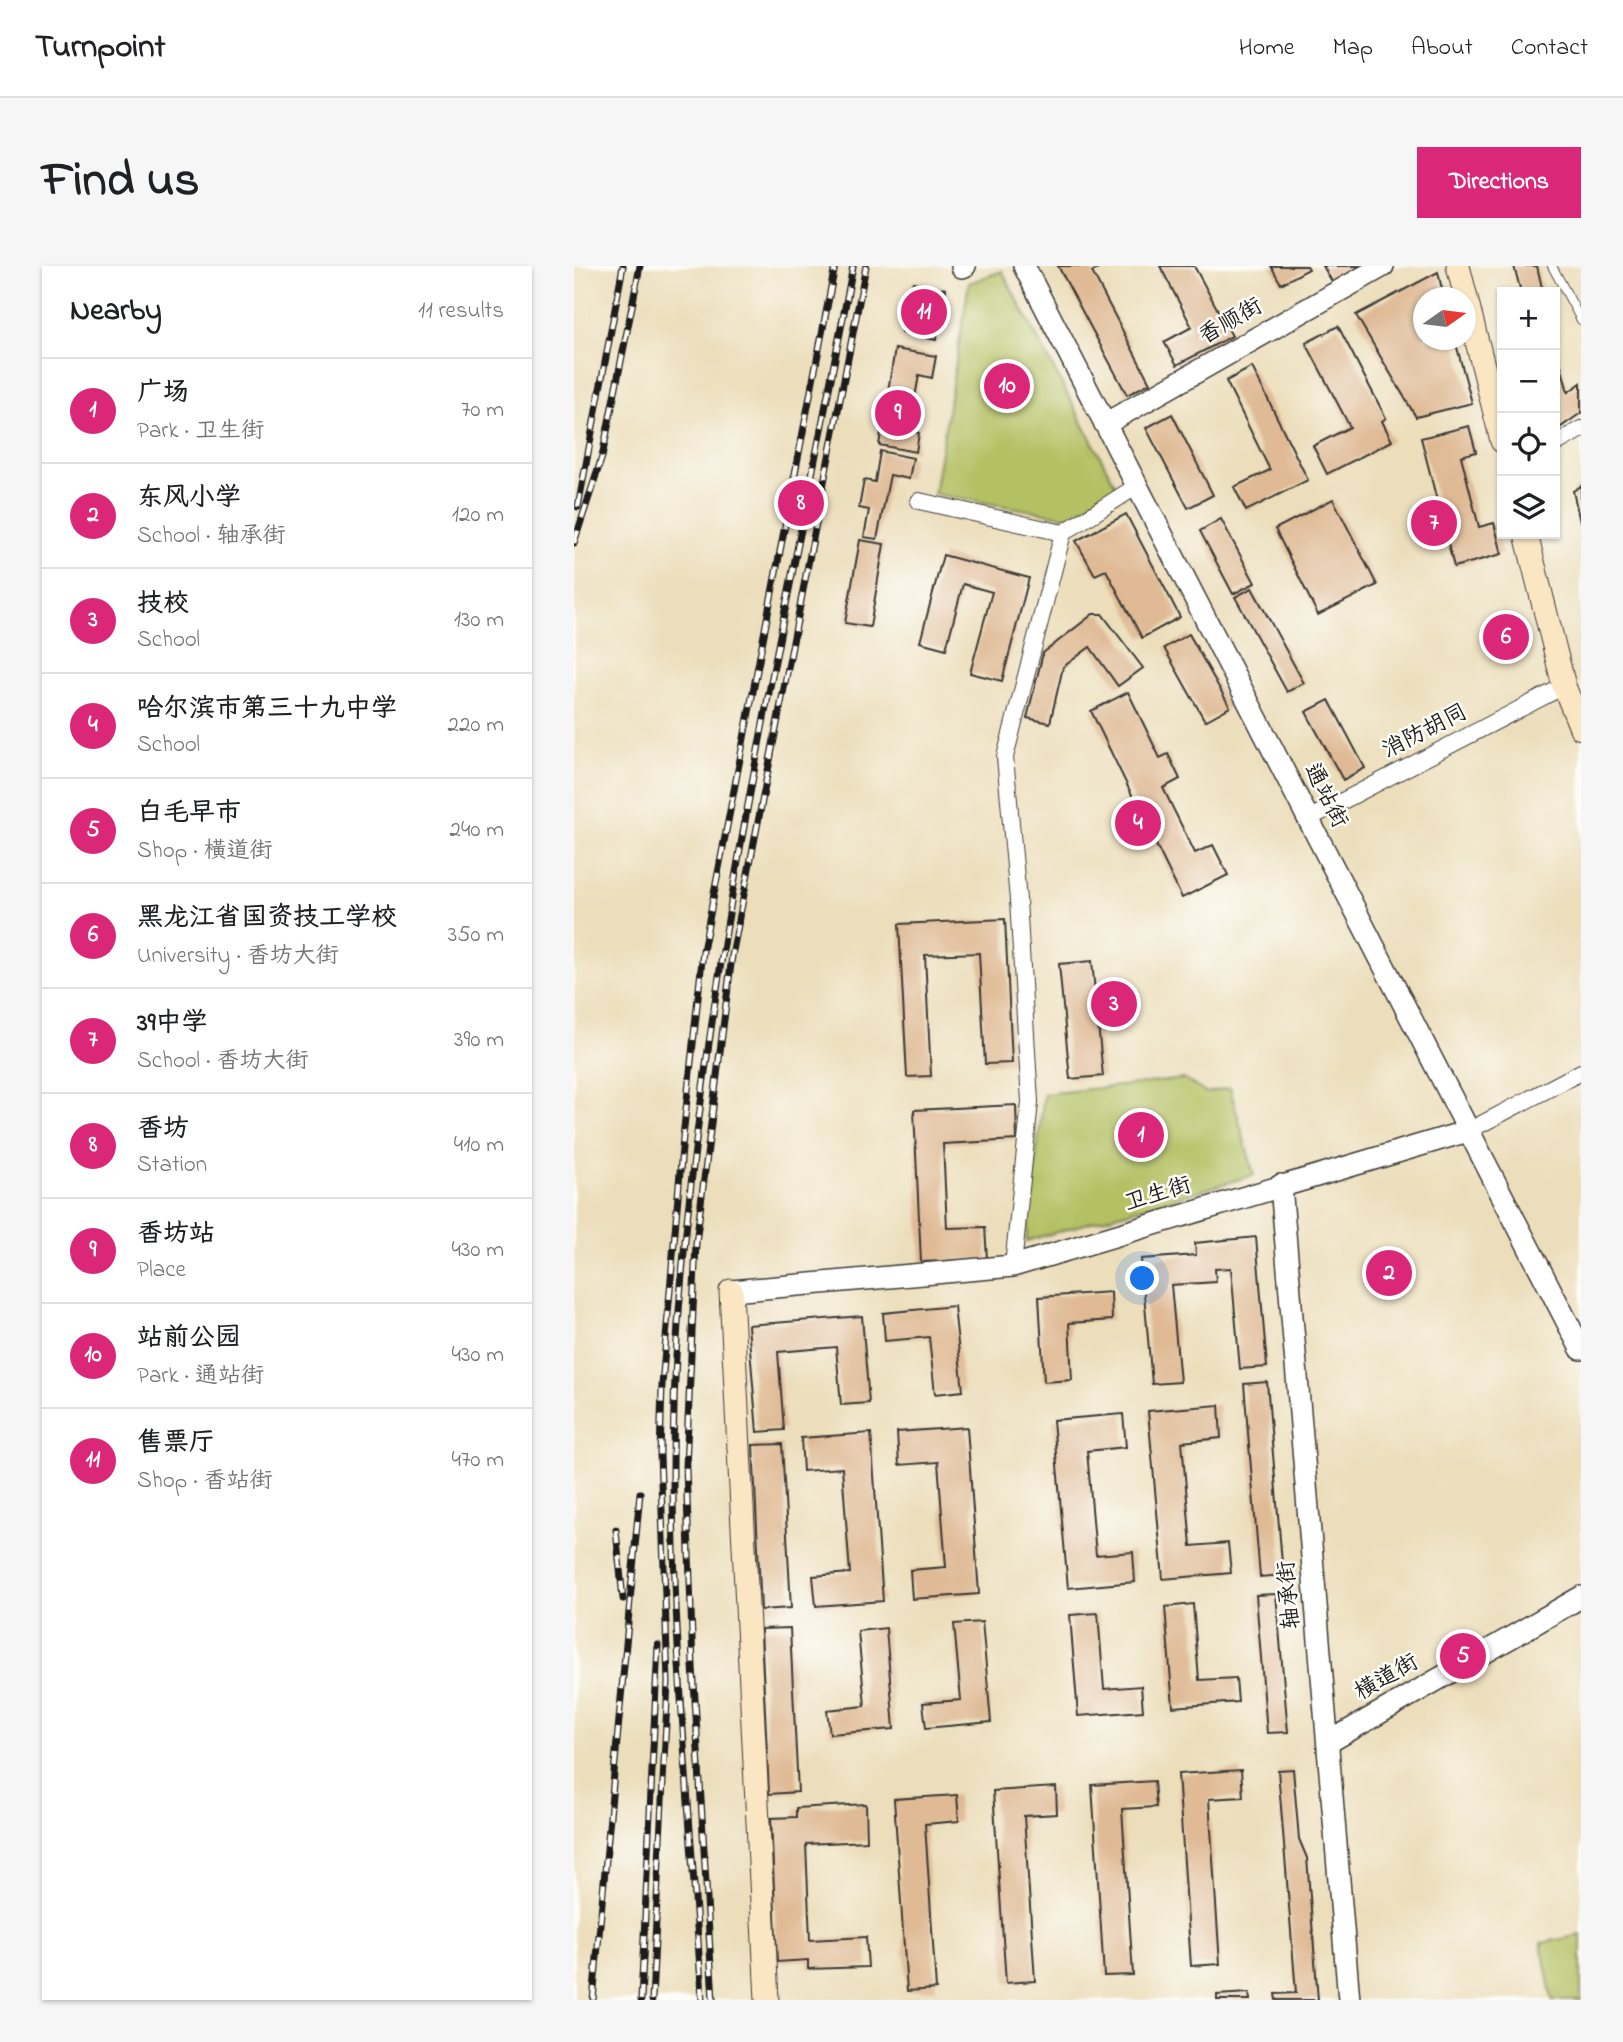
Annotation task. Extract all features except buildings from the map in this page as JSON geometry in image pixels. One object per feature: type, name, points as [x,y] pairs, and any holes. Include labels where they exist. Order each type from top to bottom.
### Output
[{"type":"main road","points":[[1458,266],[1497,420]]},
{"type":"main road","points":[[1527,539],[1564,686],[1580,723]]},
{"type":"main road","points":[[731,1292],[767,2000]]},
{"type":"street","name":"通站街","points":[[1024,266],[1581,1349]]},
{"type":"street","name":"香顺街","points":[[1105,424],[1383,266]]},
{"type":"street","points":[[1560,441],[1581,429]]},
{"type":"street","points":[[1013,1266],[1030,1102],[1018,900],[1005,757],[1063,533],[1137,486]]},
{"type":"street","points":[[919,501],[1063,533]]},
{"type":"street","name":"消防胡同","points":[[1308,819],[1564,686]]},
{"type":"street","name":"卫生街","points":[[731,1292],[1013,1266],[1468,1131],[1581,1072]]},
{"type":"street","name":"轴承街","points":[[1281,1185],[1349,2000]]},
{"type":"street","name":"横道街","points":[[1329,1742],[1581,1597]]},
{"type":"lane","points":[[1552,266],[1581,320]]},
{"type":"green space","points":[[1002,271],[1117,488],[1069,517],[934,494],[969,283]]},
{"type":"green space","points":[[1184,1079],[1206,1093],[1230,1088],[1254,1175],[1026,1241],[1044,1094]]},
{"type":"green space","points":[[1581,1935],[1581,2000],[1552,2000],[1541,1943]]},
{"type":"railway","points":[[578,507],[623,266]]},
{"type":"railway","points":[[574,543],[602,457],[640,266]]},
{"type":"railway","points":[[652,2000],[668,1682],[660,1454],[662,1385],[683,1137],[703,951],[835,266]]},
{"type":"railway","points":[[702,2000],[675,1577],[674,1408],[678,1324],[690,1190],[727,925],[775,661],[853,266]]},
{"type":"railway","points":[[713,2000],[693,1666],[686,1467],[696,1243],[732,956],[866,266]]},
{"type":"railway","points":[[593,2000],[640,1493]]},
{"type":"railway","points":[[616,1530],[623,1599]]},
{"type":"railway","points":[[641,2000],[658,1645]]},
{"type":"place","name":"售票厅","points":[[924,312]]},
{"type":"place","name":"站前公园","points":[[1007,386]]},
{"type":"place","name":"香坊站","points":[[898,413]]},
{"type":"place","name":"香坊","points":[[801,503]]},
{"type":"place","name":"39中学","points":[[1434,523]]},
{"type":"place","name":"黑龙江省国资技工学校","points":[[1506,637]]},
{"type":"place","name":"哈尔滨市第三十九中学","points":[[1138,823]]},
{"type":"place","name":"技校","points":[[1114,1004]]},
{"type":"place","name":"广场","points":[[1141,1135]]},
{"type":"place","name":"东风小学","points":[[1389,1273]]},
{"type":"place","name":"白毛早市","points":[[1463,1656]]}]
